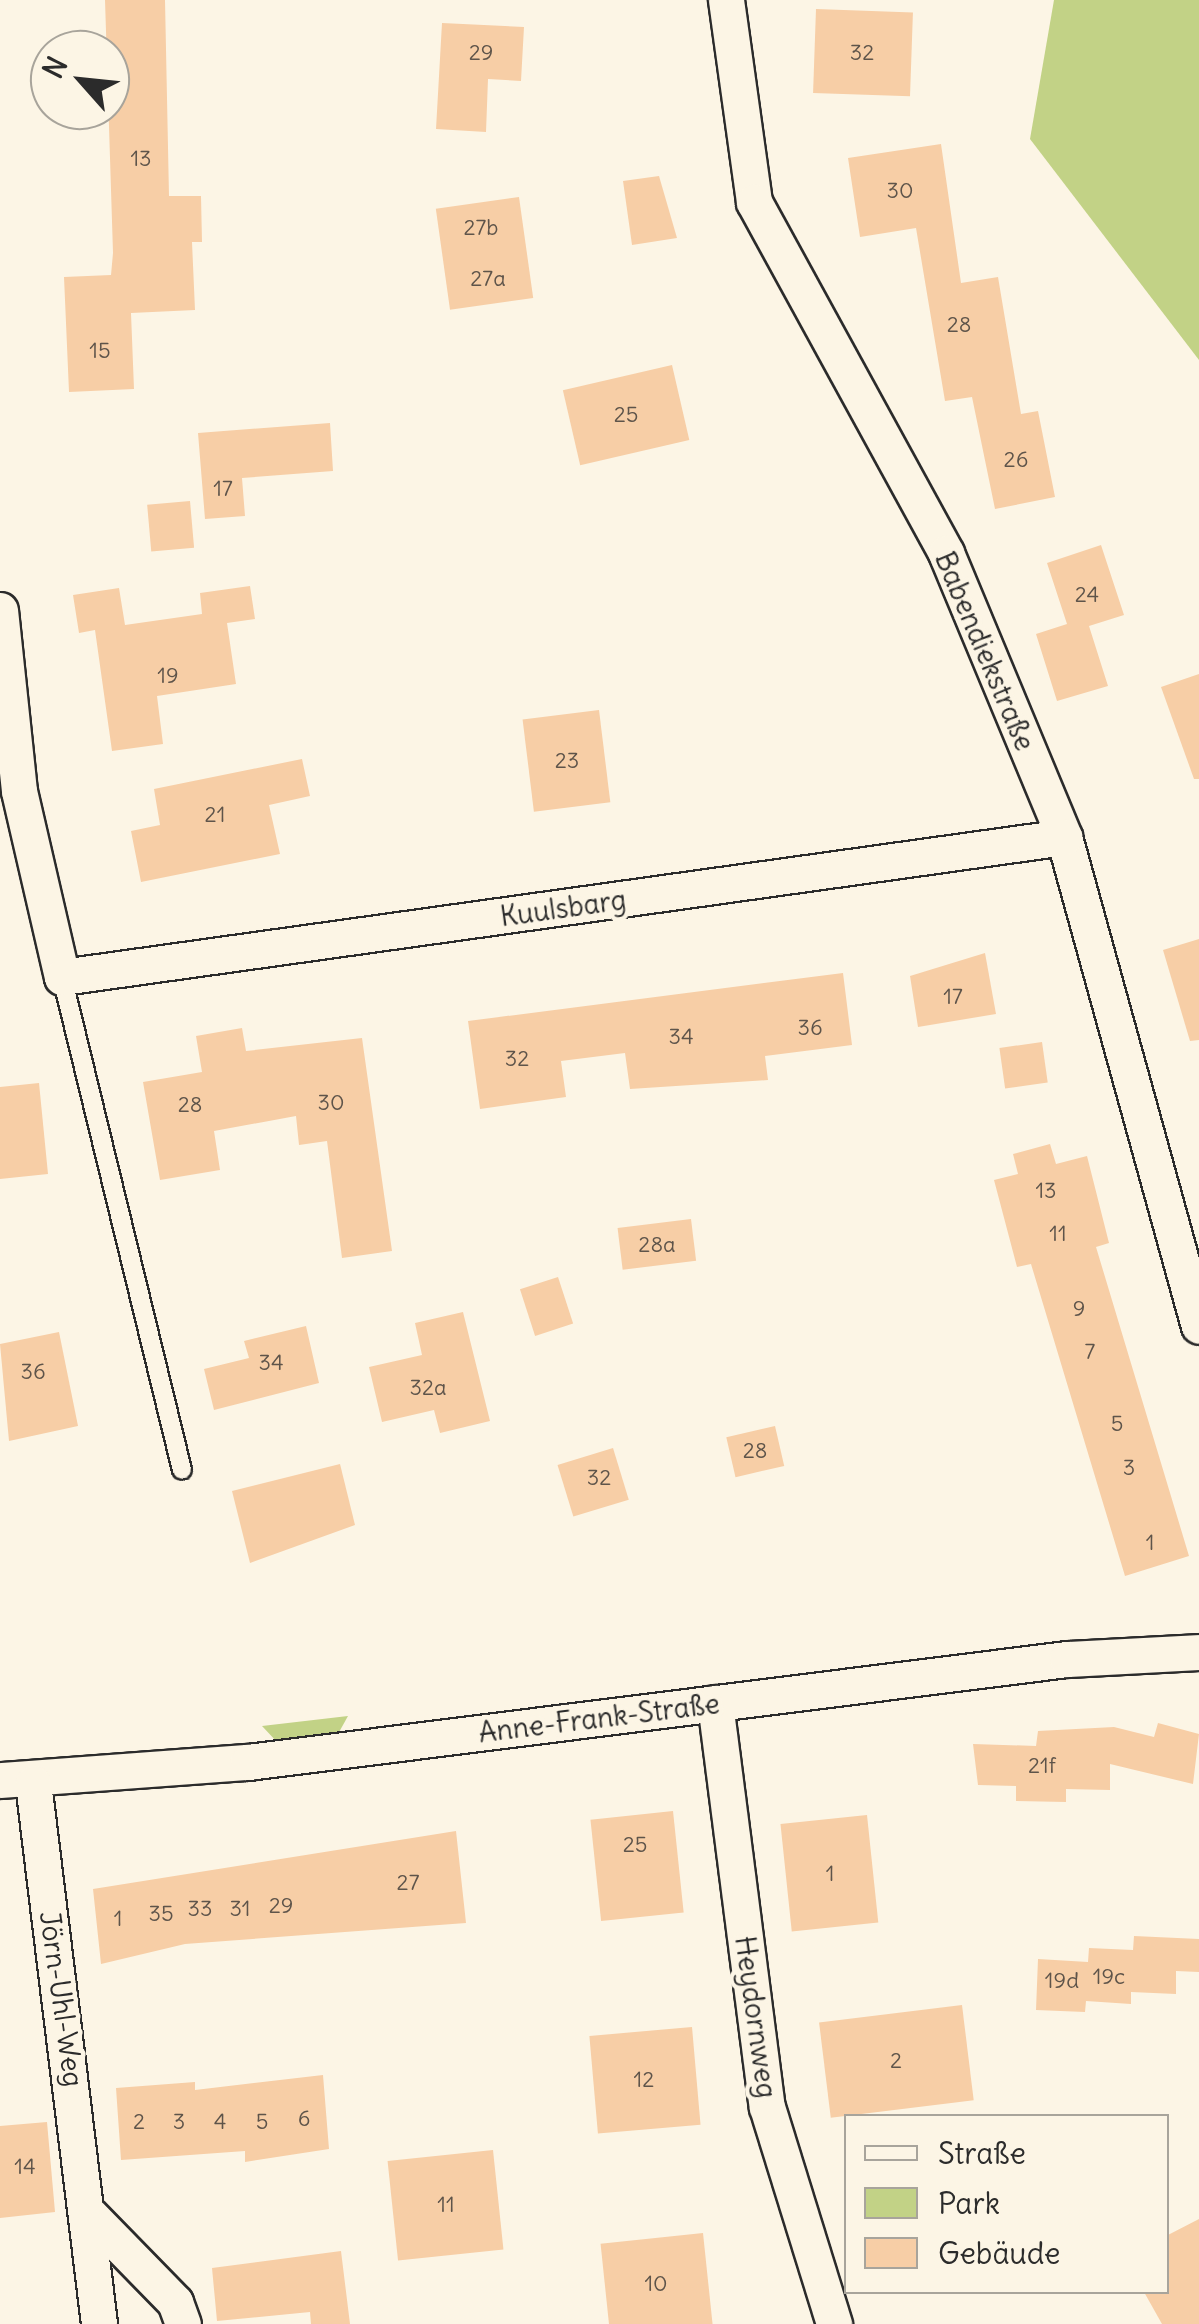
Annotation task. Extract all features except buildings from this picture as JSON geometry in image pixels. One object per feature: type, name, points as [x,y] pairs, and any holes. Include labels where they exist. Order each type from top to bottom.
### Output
[{"type":"street","name":"Babendiekstraße","points":[[726,0],[754,202],[946,553],[1064,837],[1199,1326]]},
{"type":"street","points":[[0,610],[19,791],[62,977]]},
{"type":"street","name":"Kuulsbarg","points":[[62,977],[1064,837]]},
{"type":"street","name":"Anne-Frank-Straße","points":[[16,1782],[1199,1652]]},
{"type":"street","name":"Heydornweg","points":[[715,1703],[767,2107],[834,2324]]},
{"type":"street","name":"Jörn-Uhl-Weg","points":[[16,1782],[90,2215],[99,2324]]},
{"type":"street","points":[[90,2215],[175,2302],[183,2324]]},
{"type":"lane","points":[[62,977],[182,1470]]},
{"type":"green space","points":[[1054,0],[1199,0],[1199,360],[1030,139]]},
{"type":"green space","points":[[348,1716],[338,1734],[277,1742],[262,1726]]}]
